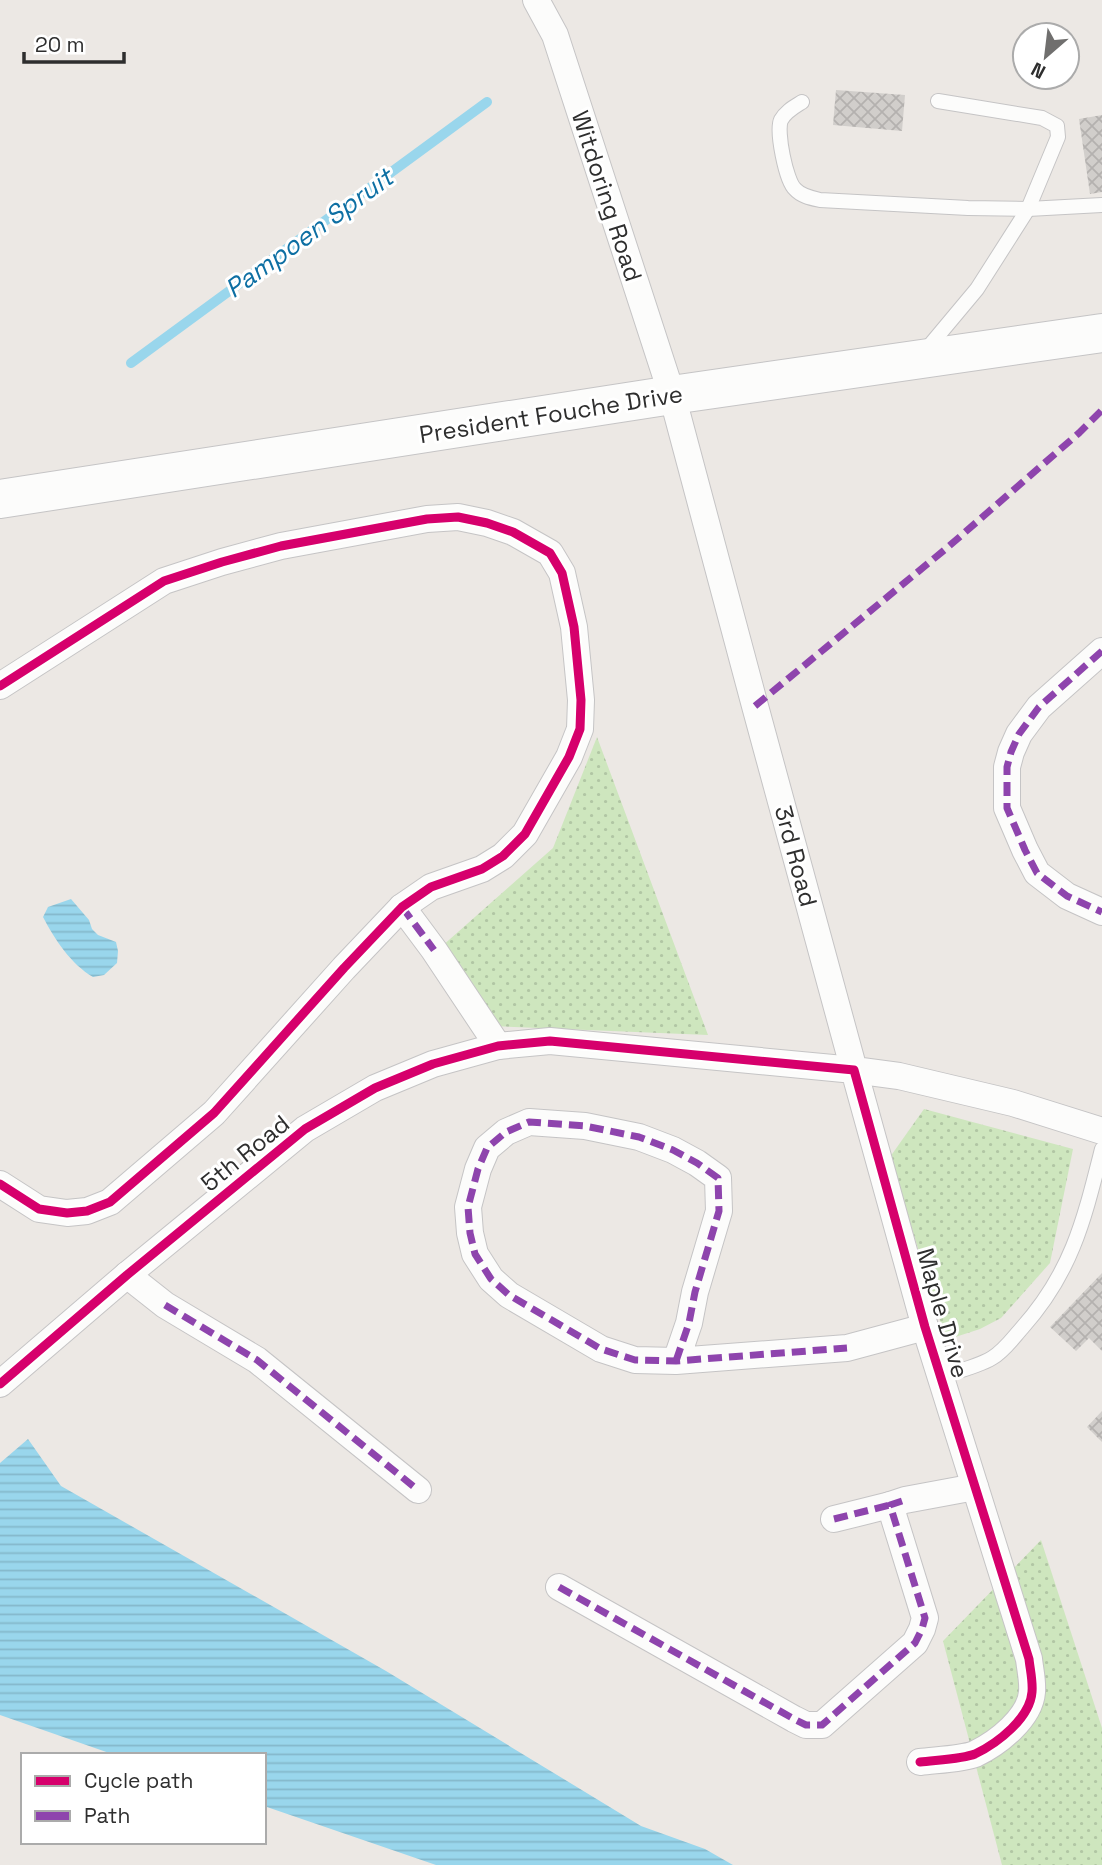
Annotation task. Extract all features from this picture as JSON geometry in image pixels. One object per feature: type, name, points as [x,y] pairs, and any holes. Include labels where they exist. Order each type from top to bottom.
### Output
[{"type":"street","name":"Witdoring Road","points":[[536,0],[555,34],[672,395]]},
{"type":"street","name":"President Fouche Drive","points":[[0,499],[672,395],[1102,333]]},
{"type":"street","name":"3rd Road","points":[[672,395],[854,1070]]},
{"type":"street","points":[[0,686],[164,581],[281,546],[427,519],[458,517],[513,532],[550,554],[562,572],[574,627],[581,701],[580,729],[569,757],[525,834],[503,856],[481,869],[431,887],[402,907],[214,1113],[110,1202],[87,1211],[66,1213],[40,1209],[0,1184]]},
{"type":"street","points":[[1102,650],[1039,707],[1019,734],[1007,767],[1007,808],[1037,873],[1067,896],[1102,912]]},
{"type":"street","points":[[402,907],[498,1046]]},
{"type":"street","name":"5th Road","points":[[0,1384],[127,1275],[305,1129],[375,1088],[433,1064],[498,1046],[550,1041],[854,1070]]},
{"type":"street","points":[[854,1070],[899,1076],[1013,1103],[1102,1131]]},
{"type":"street","name":"Maple Drive","points":[[854,1070],[925,1327],[1030,1659],[1032,1692],[1028,1709],[1018,1723],[973,1755],[920,1762]]},
{"type":"street","points":[[676,1361],[719,1211],[718,1178],[673,1150],[625,1134],[585,1126],[529,1122],[506,1132],[487,1148],[478,1169],[468,1207],[475,1254],[491,1279],[509,1295],[601,1349],[635,1360],[676,1361],[847,1348],[925,1327]]},
{"type":"street","points":[[127,1275],[165,1305],[257,1360],[418,1490]]},
{"type":"street","points":[[834,1520],[905,1500],[975,1487]]},
{"type":"street","points":[[559,1587],[794,1720],[806,1725],[822,1725],[915,1643],[922,1629],[925,1618],[890,1505]]},
{"type":"lane","points":[[918,359],[977,289],[1028,209],[1058,138],[1057,126],[1042,118],[938,101]]},
{"type":"lane","points":[[802,102],[780,121],[779,129],[789,182],[796,191],[808,197],[941,207],[1028,209],[1102,205]]},
{"type":"lane","points":[[941,1376],[993,1358],[1036,1313],[1060,1278],[1096,1199],[1102,1149]]},
{"type":"green space","points":[[597,737],[708,1035],[492,1026],[441,947],[553,848]]},
{"type":"green space","points":[[924,1109],[1073,1149],[1050,1263],[1001,1318],[980,1329],[946,1340],[890,1157]]},
{"type":"green space","points":[[1041,1540],[1102,1728],[1102,1865],[1002,1865],[943,1641]]},
{"type":"water","points":[[71,899],[98,935],[116,942],[117,963],[104,975],[93,977],[78,965],[58,943],[43,917],[48,907]]},
{"type":"water","points":[[28,1439],[61,1486],[386,1671],[641,1826],[705,1849],[733,1865],[436,1865],[266,1807],[266,1753],[109,1753],[0,1715],[0,1463]]},
{"type":"building","points":[[836,90],[905,95],[902,131],[833,125]]},
{"type":"building","points":[[1102,115],[1102,192],[1090,194],[1079,119]]},
{"type":"building","points":[[1102,1273],[1102,1351],[1089,1338],[1076,1351],[1050,1327]]},
{"type":"building","points":[[1102,1411],[1102,1442],[1087,1427]]},
{"type":"waterway","name":"Pampoen Spruit","points":[[131,363],[487,102]]},
{"type":"marked path","points":[[755,706],[948,547],[1102,410]]},
{"type":"marked path","points":[[1102,651],[1039,707],[1019,734],[1007,767],[1007,808],[1037,873],[1067,896],[1102,912]]},
{"type":"marked path","points":[[402,907],[434,950]]},
{"type":"marked path","points":[[676,1361],[719,1211],[718,1178],[673,1150],[639,1137],[585,1126],[529,1122],[506,1132],[487,1148],[478,1169],[468,1207],[475,1254],[491,1279],[509,1295],[601,1349],[635,1360],[676,1361],[847,1348]]},
{"type":"marked path","points":[[165,1305],[257,1360],[418,1490]]},
{"type":"marked path","points":[[559,1587],[794,1719],[806,1725],[822,1725],[915,1643],[922,1629],[925,1618],[890,1505],[905,1500]]},
{"type":"marked path","points":[[834,1519],[890,1505]]},
{"type":"cycle path","points":[[0,686],[164,581],[281,546],[427,519],[458,517],[513,532],[550,553],[562,573],[574,627],[581,700],[580,729],[569,757],[525,834],[503,856],[482,869],[431,887],[402,907],[214,1113],[110,1202],[87,1211],[67,1213],[39,1209],[0,1184]]},
{"type":"cycle path","points":[[0,1384],[127,1275],[305,1129],[375,1088],[433,1064],[498,1046],[550,1041],[854,1070],[925,1327],[1029,1659],[1032,1679],[1030,1702],[1025,1711],[1011,1729],[993,1743],[970,1756],[920,1762]]}]
